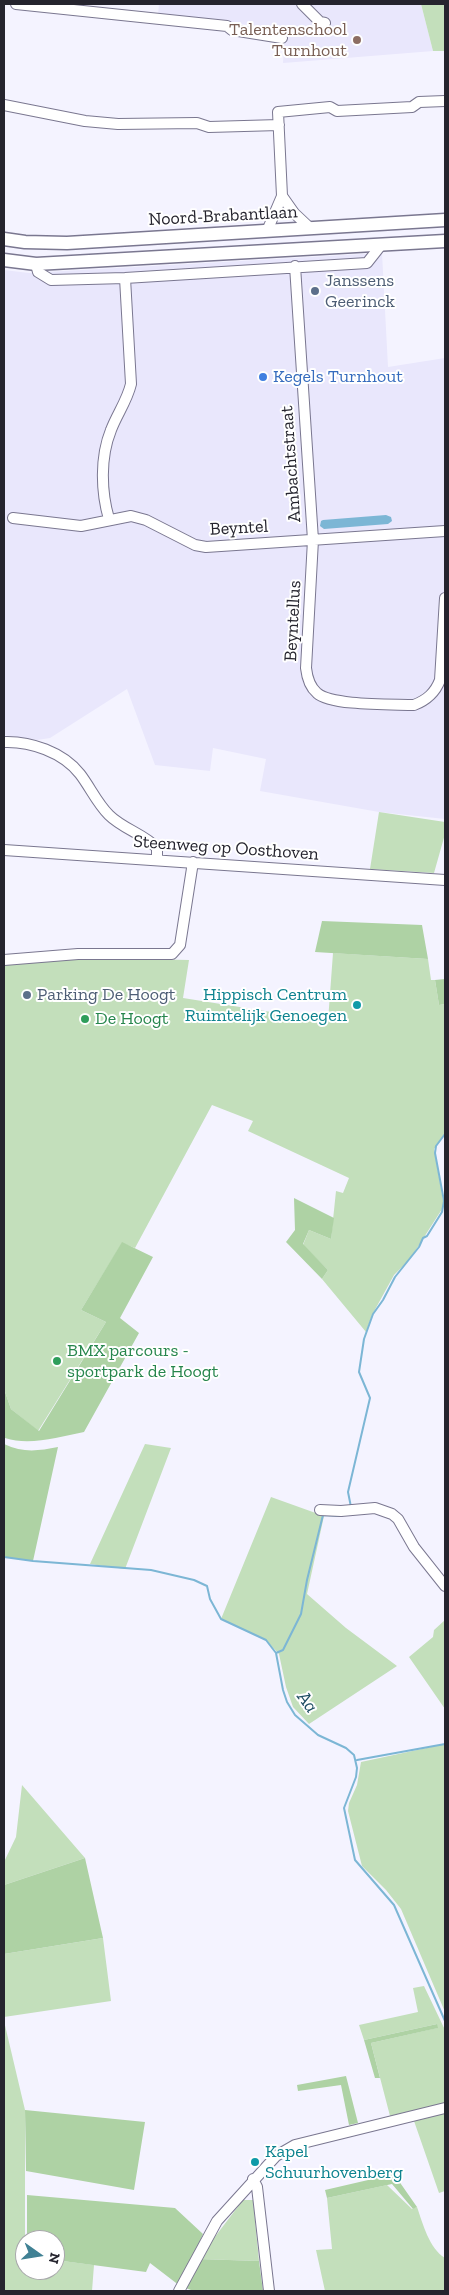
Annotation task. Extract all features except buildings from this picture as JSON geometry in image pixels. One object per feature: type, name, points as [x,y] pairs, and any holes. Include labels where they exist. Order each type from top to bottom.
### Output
[{"type":"main road","name":"Noord-Brabantlaan","points":[[4,239],[25,242],[68,243],[445,220]]},
{"type":"main road","points":[[382,224],[382,244]]},
{"type":"main road","points":[[4,260],[36,264],[445,240]]},
{"type":"street","points":[[16,4],[227,26],[232,30],[282,38]]},
{"type":"street","points":[[302,4],[320,22],[325,23]]},
{"type":"street","points":[[267,231],[282,196],[278,112],[330,107],[337,111],[412,107],[419,102],[445,101]]},
{"type":"street","points":[[4,105],[68,118],[115,123],[197,123],[209,127],[278,125]]},
{"type":"street","points":[[282,196],[294,213],[311,229]]},
{"type":"street","points":[[36,264],[38,272],[51,280],[125,278],[367,263],[382,244]]},
{"type":"street","name":"Ambachtstraat","points":[[295,266],[313,540]]},
{"type":"street","points":[[109,519],[103,496],[105,449],[111,430],[129,395],[131,384],[125,278]]},
{"type":"street","name":"Beyntel","points":[[13,518],[81,526],[131,516],[146,520],[195,545],[206,547],[445,531]]},
{"type":"street","name":"Beyntellus","points":[[313,540],[307,674],[310,684],[323,697],[340,701],[414,705],[430,696],[436,690],[441,675],[445,598]]},
{"type":"street","points":[[4,742],[28,744],[50,751],[65,760],[79,772],[109,815],[157,848],[157,860]]},
{"type":"street","name":"Steenweg op Oosthoven","points":[[4,850],[445,880]]},
{"type":"street","points":[[4,960],[78,954],[172,954],[180,946],[193,862]]},
{"type":"street","points":[[320,1510],[341,1511],[375,1508],[392,1514],[398,1519],[414,1547],[445,1586]]},
{"type":"street","points":[[179,2291],[217,2221],[276,2156],[295,2145],[445,2108]]},
{"type":"street","points":[[254,2179],[257,2186],[269,2291]]},
{"type":"shaded area","name":"Talentenschool Turnhout","points":[[159,4],[421,4],[433,51],[283,63],[285,29],[158,15]]},
{"type":"shaded area","points":[[382,253],[388,367],[445,358],[445,819],[379,812],[260,791],[266,759],[213,748],[210,771],[155,765],[127,689],[50,738],[37,740],[4,735],[4,270],[29,273]]},
{"type":"green space","points":[[421,4],[445,4],[445,51],[433,51]]},
{"type":"green space","points":[[379,812],[445,822],[445,834],[434,873],[370,869]]},
{"type":"green space","points":[[322,921],[422,925],[428,959],[315,952]]},
{"type":"green space","points":[[333,953],[428,959],[431,980],[435,980],[439,1005],[445,1004],[445,1135],[434,1149],[444,1206],[410,1259],[394,1275],[372,1315],[366,1332],[322,1279],[328,1270],[303,1245],[309,1230],[331,1239],[336,1191],[343,1193],[349,1178],[248,1131],[253,1121],[212,1105],[135,1248],[122,1243],[81,1310],[106,1322],[38,1431],[11,1409],[4,1389],[4,963],[99,958],[189,960],[183,998],[328,1021]]},
{"type":"green space","points":[[445,979],[445,1004],[439,1005],[435,980]]},
{"type":"green space","points":[[294,1198],[334,1218],[331,1239],[309,1230],[303,1244],[328,1270],[322,1279],[286,1242],[295,1230]]},
{"type":"green space","points":[[122,1242],[153,1257],[120,1318],[139,1333],[84,1432],[34,1441],[5,1438],[4,1389],[11,1409],[39,1431],[106,1322],[81,1310]]},
{"type":"green space","points":[[4,1444],[18,1449],[31,1450],[58,1447],[33,1561],[4,1557]]},
{"type":"green space","points":[[145,1444],[171,1448],[125,1569],[90,1564]]},
{"type":"green space","points":[[271,1497],[324,1516],[307,1594],[346,1628],[397,1666],[309,1724],[293,1707],[286,1687],[279,1654],[266,1640],[221,1619]]},
{"type":"green space","points":[[445,1620],[445,1709],[409,1657],[433,1637],[434,1630]]},
{"type":"green space","points":[[445,1744],[445,2012],[401,1909],[386,1890],[362,1866],[348,1811],[349,1803],[357,1785],[361,1762]]},
{"type":"green space","points":[[22,1785],[85,1858],[4,1885],[4,1862],[16,1837]]},
{"type":"green space","points":[[85,1858],[103,1938],[4,1954],[4,1885]]},
{"type":"green space","points":[[103,1938],[111,2001],[4,2017],[4,1954]]},
{"type":"green space","points":[[424,1986],[445,2030],[445,2103],[390,2116],[371,2043],[437,2028],[437,2024],[364,2040],[359,2025],[418,2012],[413,1988]]},
{"type":"green space","points":[[4,2021],[25,2110],[25,2230],[15,2230],[15,2280],[65,2280],[65,2261],[94,2265],[92,2291],[4,2291]]},
{"type":"green space","points":[[437,2024],[438,2028],[371,2043],[380,2078],[375,2078],[364,2040]]},
{"type":"green space","points":[[346,2076],[358,2123],[349,2125],[341,2085],[298,2091],[297,2085]]},
{"type":"green space","points":[[25,2110],[145,2122],[134,2190],[26,2171]]},
{"type":"green space","points":[[445,2113],[445,2191],[439,2193],[414,2121]]},
{"type":"green space","points":[[394,2174],[417,2207],[413,2209],[392,2184],[327,2198],[325,2190]]},
{"type":"green space","points":[[387,2185],[412,2209],[417,2207],[431,2242],[439,2254],[445,2258],[445,2291],[325,2291],[316,2250],[332,2249],[327,2198]]},
{"type":"green space","points":[[27,2195],[175,2208],[203,2234],[180,2286],[150,2263],[146,2272],[65,2261],[65,2230],[27,2230]]},
{"type":"green space","points":[[243,2200],[253,2200],[259,2261],[198,2259]]},
{"type":"green space","points":[[198,2259],[259,2261],[263,2291],[194,2291],[182,2287]]},
{"type":"water","points":[[386,515],[391,517],[392,521],[388,524],[324,529],[320,526],[323,520]]},
{"type":"waterway","points":[[351,1507],[348,1492],[370,1398],[359,1372],[364,1339],[373,1314],[395,1277],[419,1247],[423,1238],[427,1236],[442,1212],[444,1201],[435,1153],[436,1146],[445,1134]]},
{"type":"waterway","points":[[276,1653],[283,1650],[301,1614],[307,1580],[323,1515],[342,1516]]},
{"type":"waterway","name":"Aa","points":[[4,1557],[151,1570],[194,1580],[207,1586],[210,1599],[221,1619],[266,1640],[276,1653],[283,1690],[287,1702],[295,1715],[318,1735],[346,1748],[354,1755],[357,1768],[356,1777],[344,1808],[355,1860],[394,1905],[445,2021]]},
{"type":"waterway","points":[[357,1760],[445,1744]]},
{"type":"place","name":"Talentenschool Turnhout","points":[[357,40]]},
{"type":"place","name":"Janssens Geerinck","points":[[315,291]]},
{"type":"place","name":"Kegels Turnhout","points":[[263,377]]},
{"type":"place","name":"Parking De Hoogt","points":[[27,995]]},
{"type":"place","name":"Hippisch Centrum Ruimtelijk Genoegen","points":[[357,1005]]},
{"type":"place","name":"De Hoogt","points":[[85,1019]]},
{"type":"place","name":"BMX parcours - sportpark de Hoogt","points":[[57,1361]]},
{"type":"place","name":"Kapel Schuurhovenberg","points":[[255,2162]]}]
